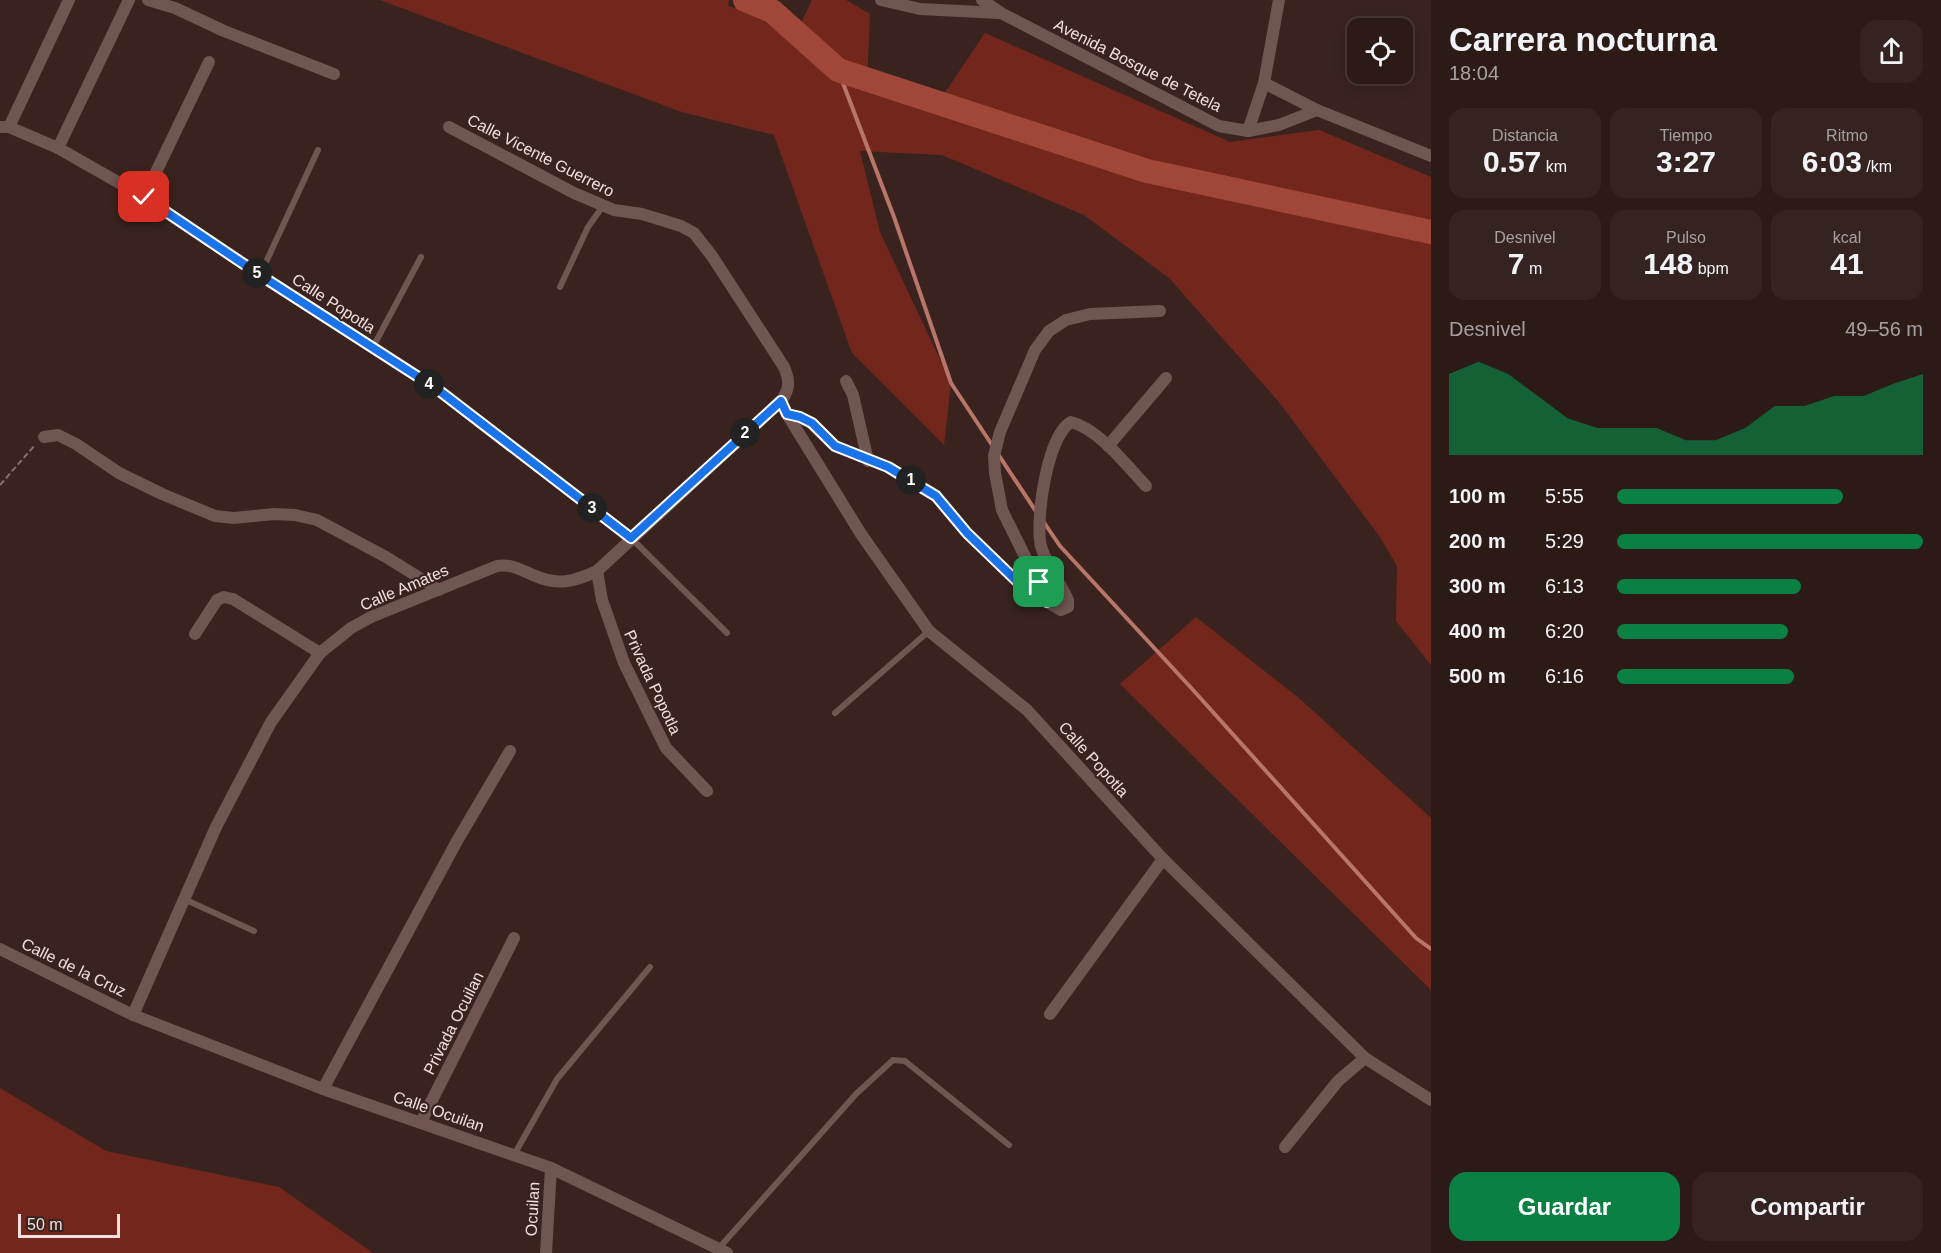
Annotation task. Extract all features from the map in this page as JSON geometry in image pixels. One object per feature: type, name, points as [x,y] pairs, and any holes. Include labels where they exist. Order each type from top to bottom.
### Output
[{"type":"street","points":[[4,127],[69,0]]},
{"type":"street","points":[[58,148],[129,0]]},
{"type":"street","points":[[148,0],[175,8],[224,31],[334,74]]},
{"type":"street","name":"Avenida Bosque de Tetela","points":[[881,0],[920,9],[946,5],[1001,13]]},
{"type":"street","name":"Avenida Bosque de Tetela","points":[[982,0],[1001,13],[1219,126],[1248,131],[1279,125],[1317,110]]},
{"type":"street","points":[[1248,131],[1264,83],[1279,0]]},
{"type":"street","points":[[144,197],[209,62]]},
{"type":"street","points":[[1264,83],[1317,110],[1431,156]]},
{"type":"street","name":"Calle Popotla","points":[[4,127],[58,148],[144,197],[373,347],[437,389],[631,538]]},
{"type":"street","name":"Calle Vicente Guerrero","points":[[449,127],[574,194],[614,210],[642,214],[681,226],[694,233],[712,256],[784,367],[789,388],[781,401]]},
{"type":"street","points":[[1047,602],[1002,510],[994,456],[1000,432],[1035,350],[1049,332],[1066,320],[1090,314],[1130,311],[1160,312]]},
{"type":"street","points":[[1108,446],[1166,378]]},
{"type":"street","points":[[846,381],[856,406],[868,461]]},
{"type":"street","name":"Calle Popotla","points":[[781,401],[861,534],[929,631],[1027,710],[1163,859],[1365,1058],[1431,1100]]},
{"type":"street","name":"Calle Amates","points":[[133,1015],[216,826],[271,722],[320,653],[351,628],[370,617],[497,566],[518,567],[533,575],[559,583],[579,580],[597,571],[781,401]]},
{"type":"street","points":[[787,414],[812,423],[835,446],[888,467],[936,496],[967,533],[1025,589],[1061,610],[1069,605],[1064,591],[1044,556],[1040,524],[1043,488],[1058,437],[1064,427],[1071,422],[1084,427],[1108,446],[1146,486]]},
{"type":"street","points":[[44,437],[58,435],[76,444],[118,473],[215,516],[241,518],[274,514],[296,515],[317,520],[386,557],[439,590]]},
{"type":"street","name":"Privada Popotla","points":[[597,571],[602,600],[624,663],[666,748],[707,791]]},
{"type":"street","points":[[195,634],[217,600],[224,597],[233,599],[320,653]]},
{"type":"street","points":[[323,1089],[457,841],[510,751]]},
{"type":"street","points":[[1050,1014],[1163,859]]},
{"type":"street","name":"Privada Ocuilan","points":[[421,1122],[514,938]]},
{"type":"street","name":"Calle de la Cruz","points":[[0,949],[133,1015]]},
{"type":"street","name":"Calle Ocuilan","points":[[133,1015],[323,1089],[551,1168],[723,1251]]},
{"type":"street","points":[[1285,1147],[1338,1082],[1365,1058]]},
{"type":"street","name":"Ocuilan","points":[[546,1253],[551,1168]]},
{"type":"lane","points":[[260,275],[318,150]]},
{"type":"lane","points":[[560,287],[588,227],[603,206]]},
{"type":"lane","points":[[373,347],[421,257]]},
{"type":"lane","points":[[631,538],[727,633]]},
{"type":"lane","points":[[834,712],[929,631]]},
{"type":"lane","points":[[183,899],[254,931]]},
{"type":"lane","points":[[514,1155],[557,1079],[650,966]]},
{"type":"lane","points":[[723,1251],[856,1094],[893,1060],[905,1061],[1009,1145]]},
{"type":"path","points":[[0,485],[44,437]]},
{"type":"shaded area","points":[[380,0],[729,0],[728,6],[799,27],[812,0],[846,0],[870,14],[867,83],[944,94],[985,33],[1230,142],[1319,130],[1431,177],[1431,665],[1396,621],[1397,566],[1380,537],[1279,402],[1169,278],[1084,215],[942,155],[860,151],[880,232],[951,383],[944,445],[852,353],[774,135],[682,112]]},
{"type":"shaded area","points":[[1196,617],[1300,699],[1431,818],[1431,990],[1120,684]]},
{"type":"shaded area","points":[[0,1088],[106,1151],[279,1187],[373,1253],[0,1253]]},
{"type":"waterway","points":[[745,0],[772,11],[838,70],[1147,171],[1431,232]]},
{"type":"waterway","points":[[838,70],[894,217],[951,383],[994,448]]},
{"type":"waterway","points":[[998,454],[1037,513]]},
{"type":"waterway","points":[[1043,521],[1060,546],[1416,938],[1431,949]]},
{"type":"route","points":[[144,197],[437,389],[631,538],[781,401],[787,414],[812,423],[835,446],[888,467],[936,496],[967,533],[1025,589],[1047,602],[1039,582]]}]
